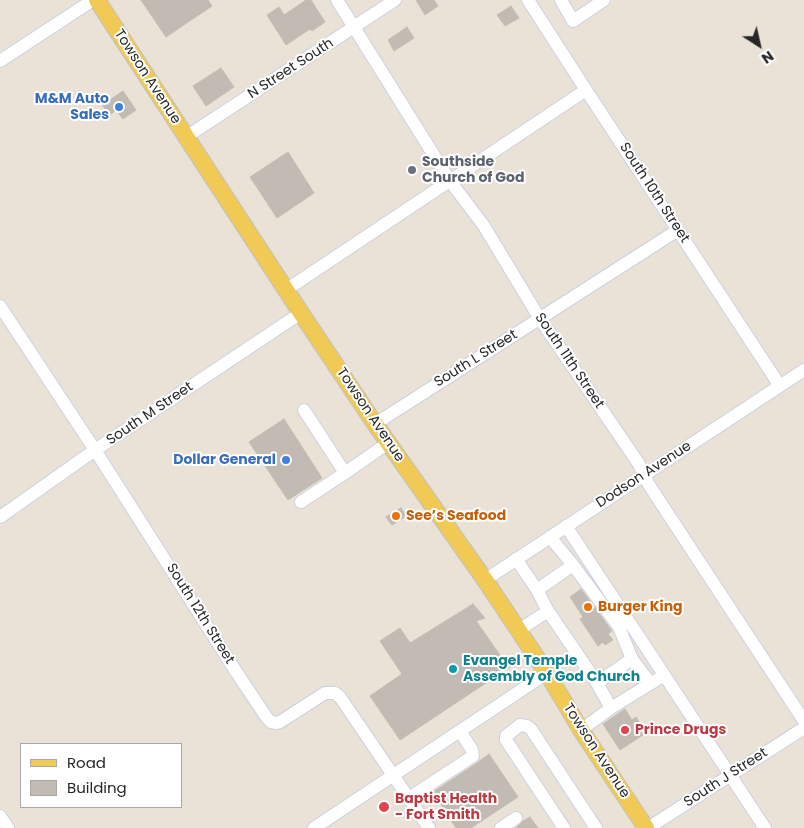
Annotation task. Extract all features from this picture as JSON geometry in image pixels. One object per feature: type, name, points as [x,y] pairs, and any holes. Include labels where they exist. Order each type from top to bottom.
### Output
[{"type":"main road","name":"Towson Avenue","points":[[97,0],[301,313],[388,443],[519,630],[581,730],[647,828]]},
{"type":"street","points":[[0,61],[93,0]]},
{"type":"street","name":"South 11th Street","points":[[337,0],[450,180],[484,226],[540,319],[639,464],[649,485],[804,721]]},
{"type":"street","name":"N Street South","points":[[186,137],[395,0]]},
{"type":"street","name":"South 10th Street","points":[[528,0],[780,386]]},
{"type":"street","points":[[561,0],[573,21],[604,0]]},
{"type":"street","points":[[286,290],[586,90]]},
{"type":"street","name":"South L Street","points":[[375,424],[678,230]]},
{"type":"street","name":"South 12th Street","points":[[0,306],[267,718],[271,722],[280,722],[326,693],[335,693],[340,697],[429,828]]},
{"type":"street","name":"South M Street","points":[[0,517],[95,450],[301,313]]},
{"type":"street","name":"Dodson Avenue","points":[[485,580],[780,386],[802,376]]},
{"type":"street","points":[[304,410],[345,473]]},
{"type":"street","points":[[301,502],[388,443]]},
{"type":"street","points":[[566,526],[765,828]]},
{"type":"street","points":[[550,537],[619,627],[632,659],[650,683]]},
{"type":"street","points":[[516,559],[537,590],[548,611],[597,683],[611,708]]},
{"type":"street","points":[[537,590],[573,565]]},
{"type":"street","points":[[519,630],[548,611]]},
{"type":"street","points":[[597,683],[632,659]]},
{"type":"street","points":[[314,828],[547,673]]},
{"type":"street","points":[[581,730],[611,708],[665,675]]},
{"type":"street","points":[[564,828],[506,740],[506,736],[520,725],[531,729],[596,828]]},
{"type":"street","name":"South J Street","points":[[647,828],[804,728]]},
{"type":"street","points":[[409,798],[473,756],[472,750],[460,731]]},
{"type":"street","points":[[0,816],[8,828]]},
{"type":"street","points":[[501,828],[516,818]]},
{"type":"building","points":[[141,0],[208,0],[212,6],[166,37]]},
{"type":"building","points":[[306,0],[311,0],[325,22],[312,31],[310,29],[286,45],[267,15],[279,7],[284,15]]},
{"type":"building","points":[[416,0],[434,0],[438,6],[425,15]]},
{"type":"building","points":[[511,6],[519,18],[505,26],[497,15]]},
{"type":"building","points":[[407,27],[414,38],[394,51],[388,40]]},
{"type":"building","points":[[221,68],[234,87],[206,106],[193,86]]},
{"type":"building","name":"M&M Auto Sales","points":[[123,91],[136,110],[123,119],[116,110],[110,115],[102,105]]},
{"type":"building","points":[[288,152],[314,193],[277,218],[250,177]]},
{"type":"building","name":"Dollar General","points":[[284,419],[322,478],[288,500],[249,442]]},
{"type":"building","name":"See’s Seafood","points":[[401,508],[406,516],[392,525],[386,517]]},
{"type":"building","name":"Burger King","points":[[581,589],[612,631],[608,634],[613,640],[605,645],[603,642],[598,646],[580,619],[583,617],[570,597]]},
{"type":"building","name":"Evangel Temple Assembly of God Church","points":[[473,604],[485,618],[476,621],[502,658],[506,655],[513,665],[400,740],[370,696],[402,674],[380,641],[400,628],[410,643]]},
{"type":"building","points":[[625,709],[632,720],[636,717],[646,733],[620,750],[603,724]]},
{"type":"building","points":[[489,754],[518,797],[471,828],[456,828],[433,792]]},
{"type":"building","points":[[530,817],[538,828],[516,828],[523,821]]},
{"type":"place","name":"M&M Auto Sales","points":[[119,107]]},
{"type":"place","name":"Southside Church of God","points":[[412,170]]},
{"type":"place","name":"Dollar General","points":[[286,460]]},
{"type":"place","name":"See’s Seafood","points":[[396,516]]},
{"type":"place","name":"Burger King","points":[[588,607]]},
{"type":"place","name":"Evangel Temple Assembly of God Church","points":[[453,669]]},
{"type":"place","name":"Prince Drugs","points":[[625,730]]},
{"type":"place","name":"Baptist Health - Fort Smith","points":[[384,807]]}]
